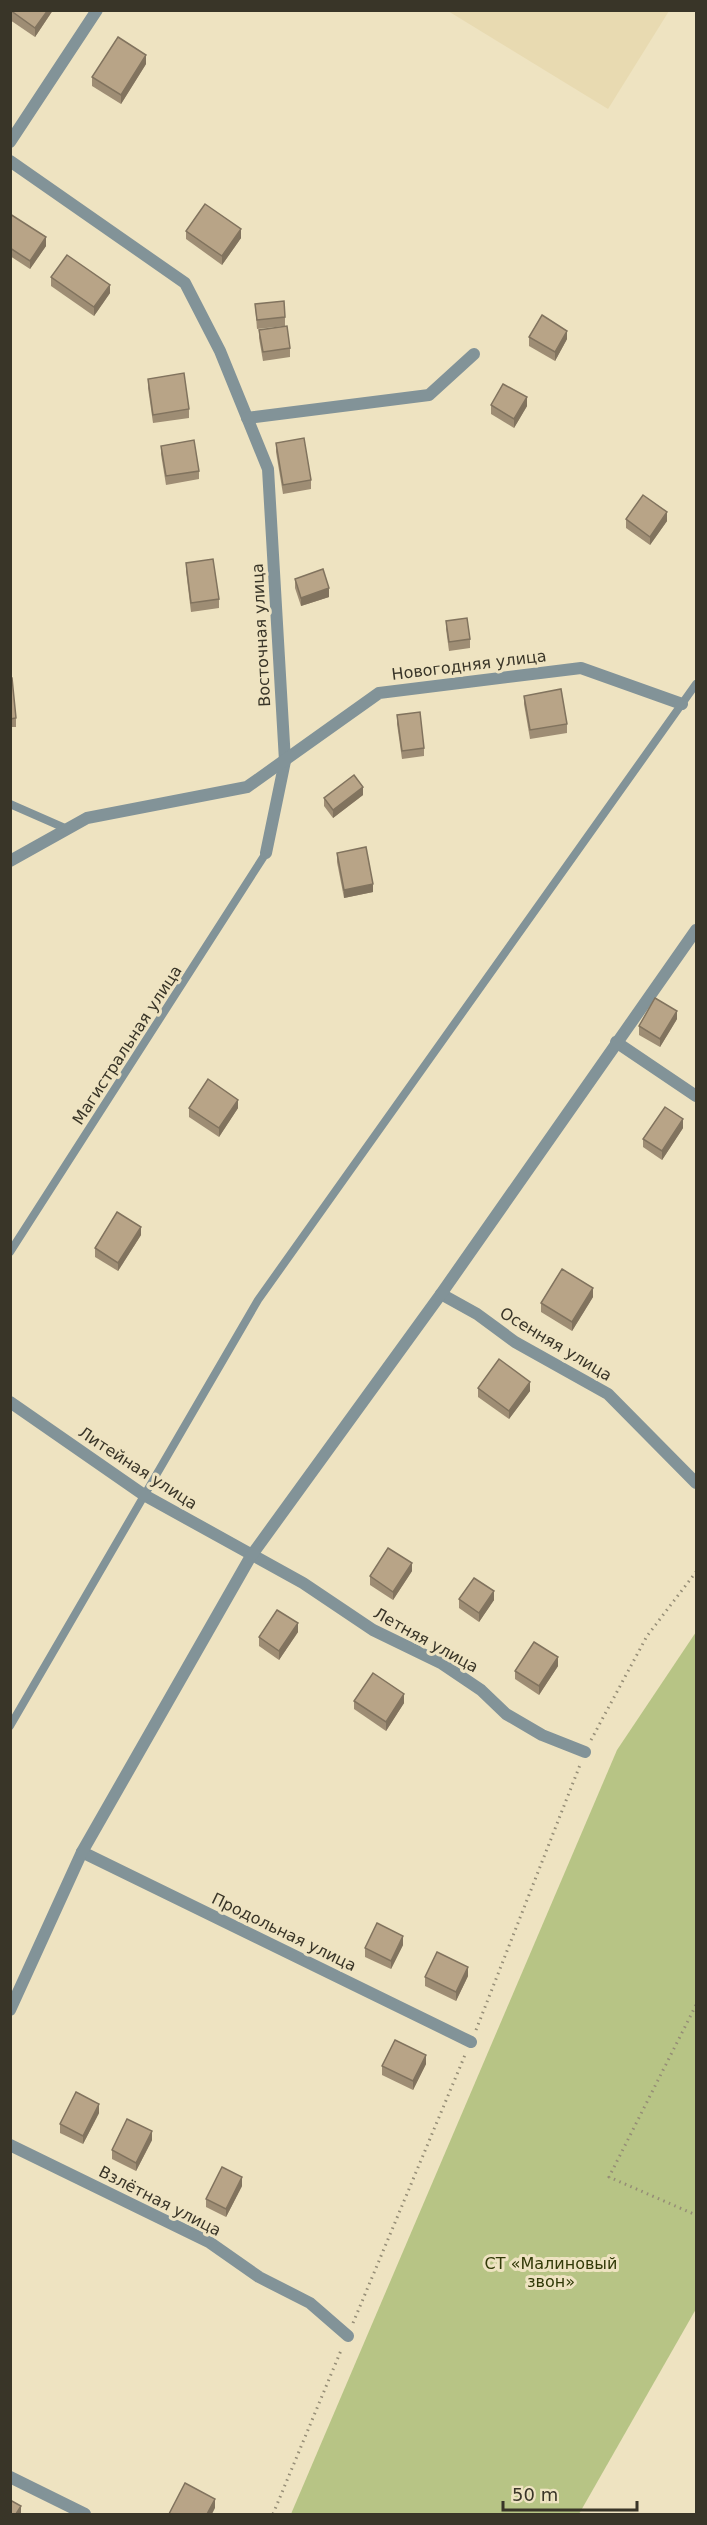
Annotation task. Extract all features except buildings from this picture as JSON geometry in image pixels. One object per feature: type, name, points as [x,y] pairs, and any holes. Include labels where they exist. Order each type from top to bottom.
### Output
[{"type":"street","points":[[10,142],[97,10]]},
{"type":"street","name":"Восточная улица","points":[[12,164],[185,283],[220,351],[268,469],[285,761],[266,853]]},
{"type":"street","points":[[247,418],[429,396],[474,354]]},
{"type":"street","name":"Новогодняя улица","points":[[10,861],[87,818],[247,787],[379,693],[581,669],[682,704]]},
{"type":"street","points":[[10,2010],[82,1852],[250,1556],[441,1294],[696,930]]},
{"type":"street","points":[[616,1042],[696,1096]]},
{"type":"street","name":"Осенняя улица","points":[[441,1294],[477,1314],[515,1342],[608,1394],[696,1483]]},
{"type":"street","name":"Литейная улица","points":[[10,1402],[144,1495],[250,1556]]},
{"type":"street","name":"Летняя улица","points":[[250,1556],[303,1583],[373,1630],[441,1664],[481,1690],[506,1714],[542,1735],[585,1752]]},
{"type":"street","name":"Продольная улица","points":[[82,1852],[471,2042]]},
{"type":"street","name":"Взлётная улица","points":[[10,2145],[209,2242],[259,2277],[310,2303],[348,2336]]},
{"type":"street","points":[[10,2477],[85,2514]]},
{"type":"lane","points":[[10,1726],[258,1300],[696,684]]},
{"type":"lane","points":[[10,804],[67,829]]},
{"type":"lane","name":"Магистральная улица","points":[[10,1252],[266,853]]},
{"type":"path","points":[[696,2006],[609,2177],[696,2215]]},
{"type":"shaded area","points":[[448,11],[669,11],[608,109]]},
{"type":"green space","name":"СТ «Малиновый звон»","points":[[696,1632],[696,2309],[579,2514],[291,2514],[617,1750]]}]
